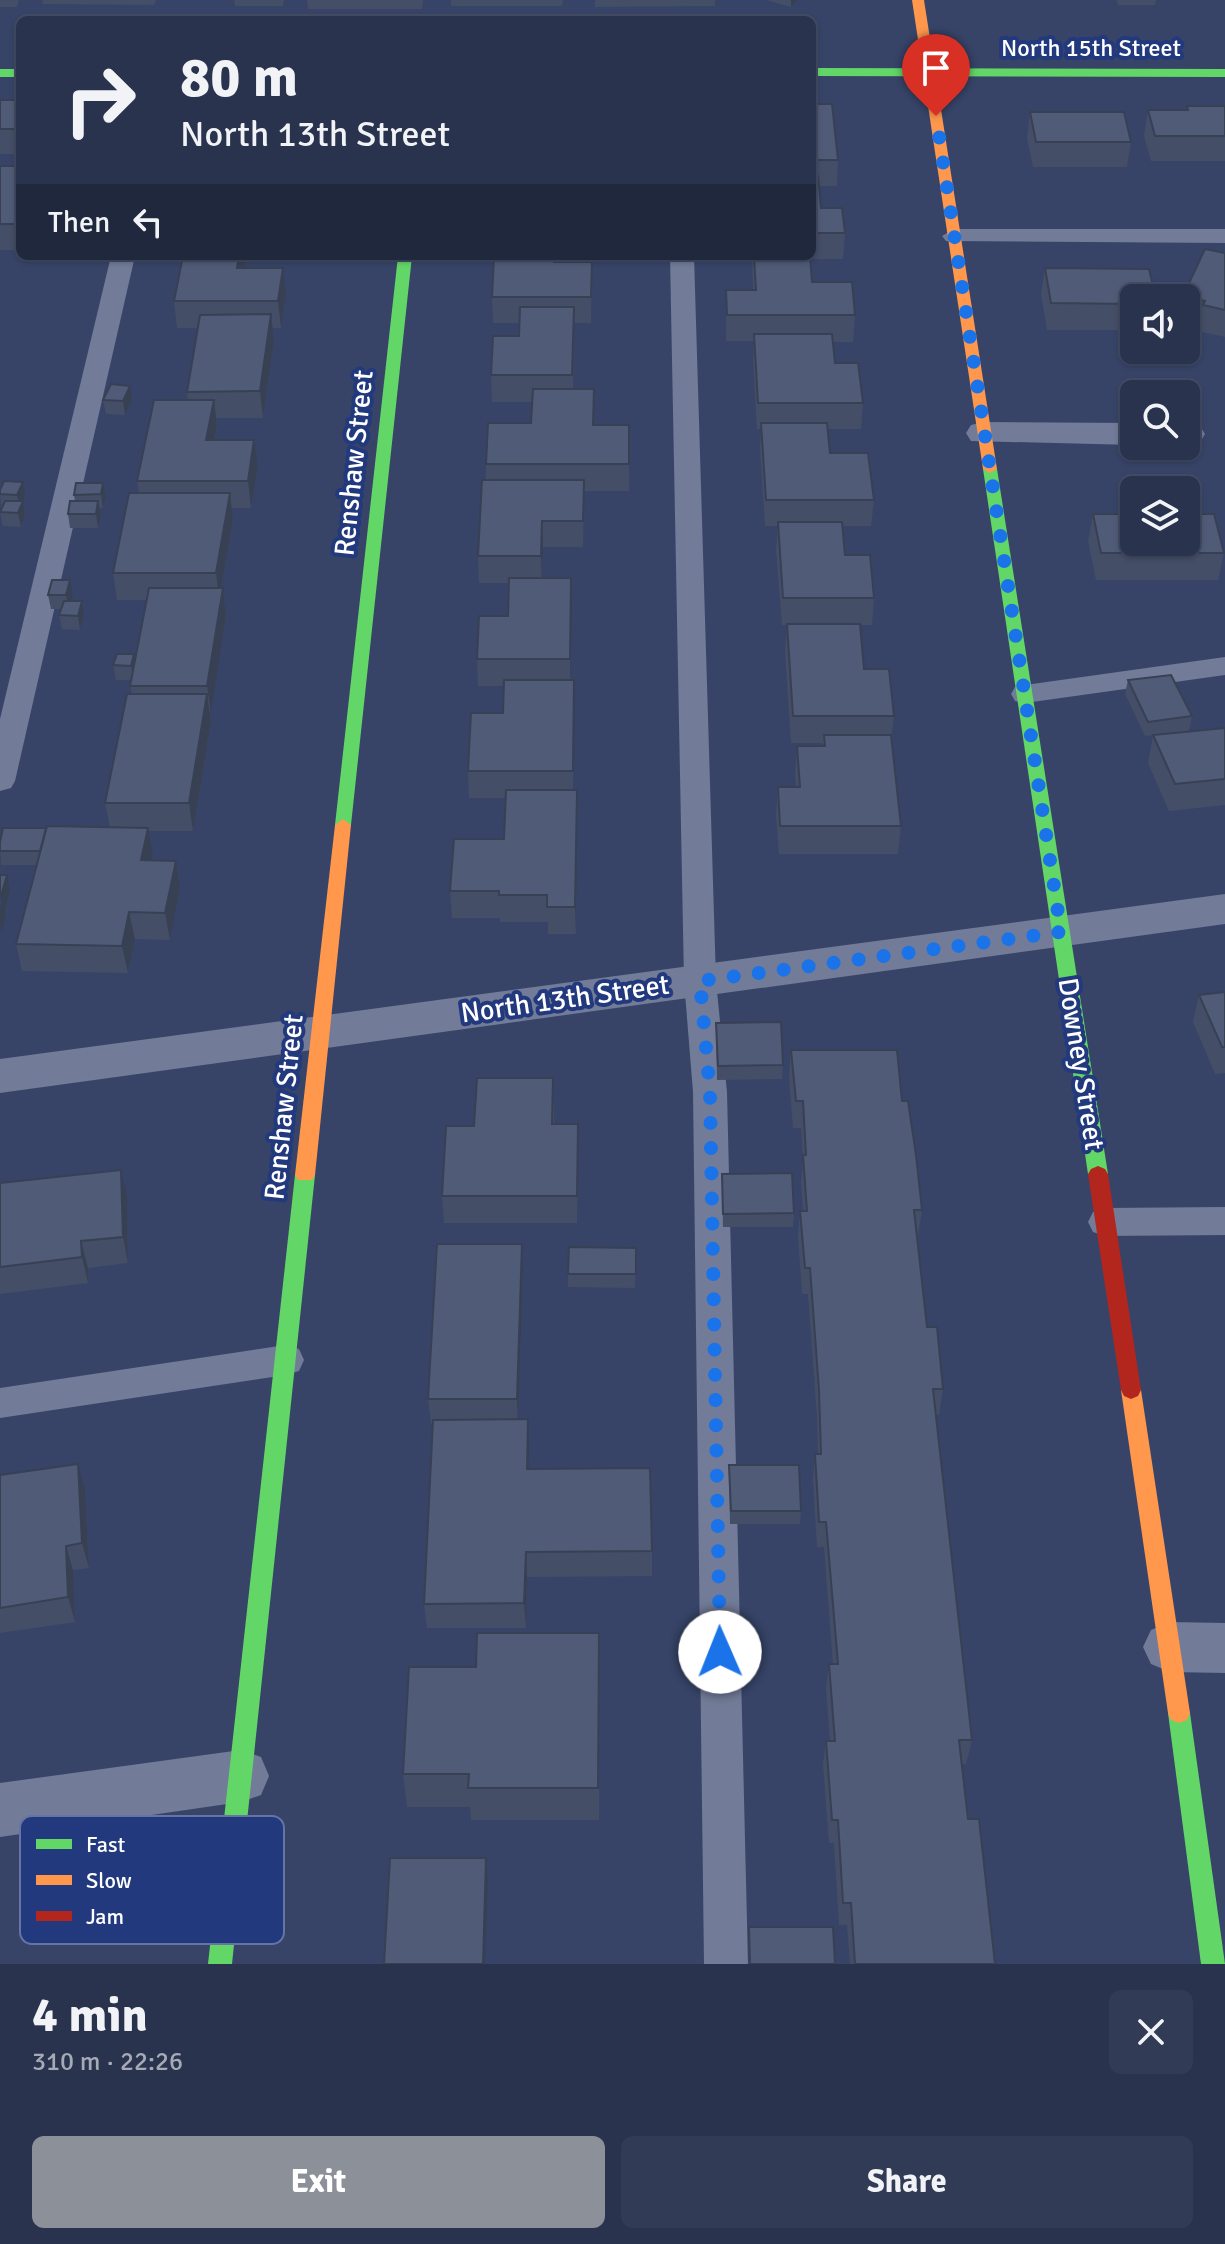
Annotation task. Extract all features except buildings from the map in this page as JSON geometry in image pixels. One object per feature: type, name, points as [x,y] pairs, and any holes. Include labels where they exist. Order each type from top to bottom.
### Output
[{"type":"street","name":"Downey Street","points":[[918,0],[1170,1647],[1213,1964]]},
{"type":"street","name":"North 15th Street","points":[[816,72],[1225,73]]},
{"type":"street","name":"Renshaw Street","points":[[237,1816],[405,260]]},
{"type":"street","points":[[984,433],[1120,434]]},
{"type":"street","name":"North 13th Street","points":[[0,1076],[1225,909]]},
{"type":"street","points":[[1170,1647],[1225,1648]]},
{"type":"street","points":[[0,1810],[241,1776]]},
{"type":"street","name":"Renshaw Street","points":[[220,1964],[222,1944]]},
{"type":"lane","points":[[954,236],[1225,236]]},
{"type":"lane","points":[[0,781],[122,260]]},
{"type":"lane","points":[[682,260],[700,981],[710,1092],[726,1964]]},
{"type":"lane","points":[[1025,694],[1225,666]]},
{"type":"lane","points":[[1105,1222],[1225,1221]]},
{"type":"lane","points":[[0,1403],[286,1360]]},
{"type":"traffic: fast","points":[[816,72],[1225,73]]},
{"type":"traffic: fast","points":[[0,73],[16,73]]},
{"type":"traffic: fast","points":[[343,825],[405,260]]},
{"type":"traffic: fast","points":[[990,469],[1098,1174]]},
{"type":"traffic: fast","points":[[236,1816],[305,1175]]},
{"type":"traffic: fast","points":[[1179,1713],[1213,1964]]},
{"type":"traffic: fast","points":[[220,1964],[222,1944]]},
{"type":"traffic: slow","points":[[918,0],[990,469]]},
{"type":"traffic: slow","points":[[305,1175],[343,825]]},
{"type":"traffic: slow","points":[[1131,1390],[1179,1713]]},
{"type":"traffic: jam","points":[[1098,1174],[1131,1390]]},
{"type":"route","points":[[720,1652],[710,1092],[700,981],[1061,932],[936,116]]}]
